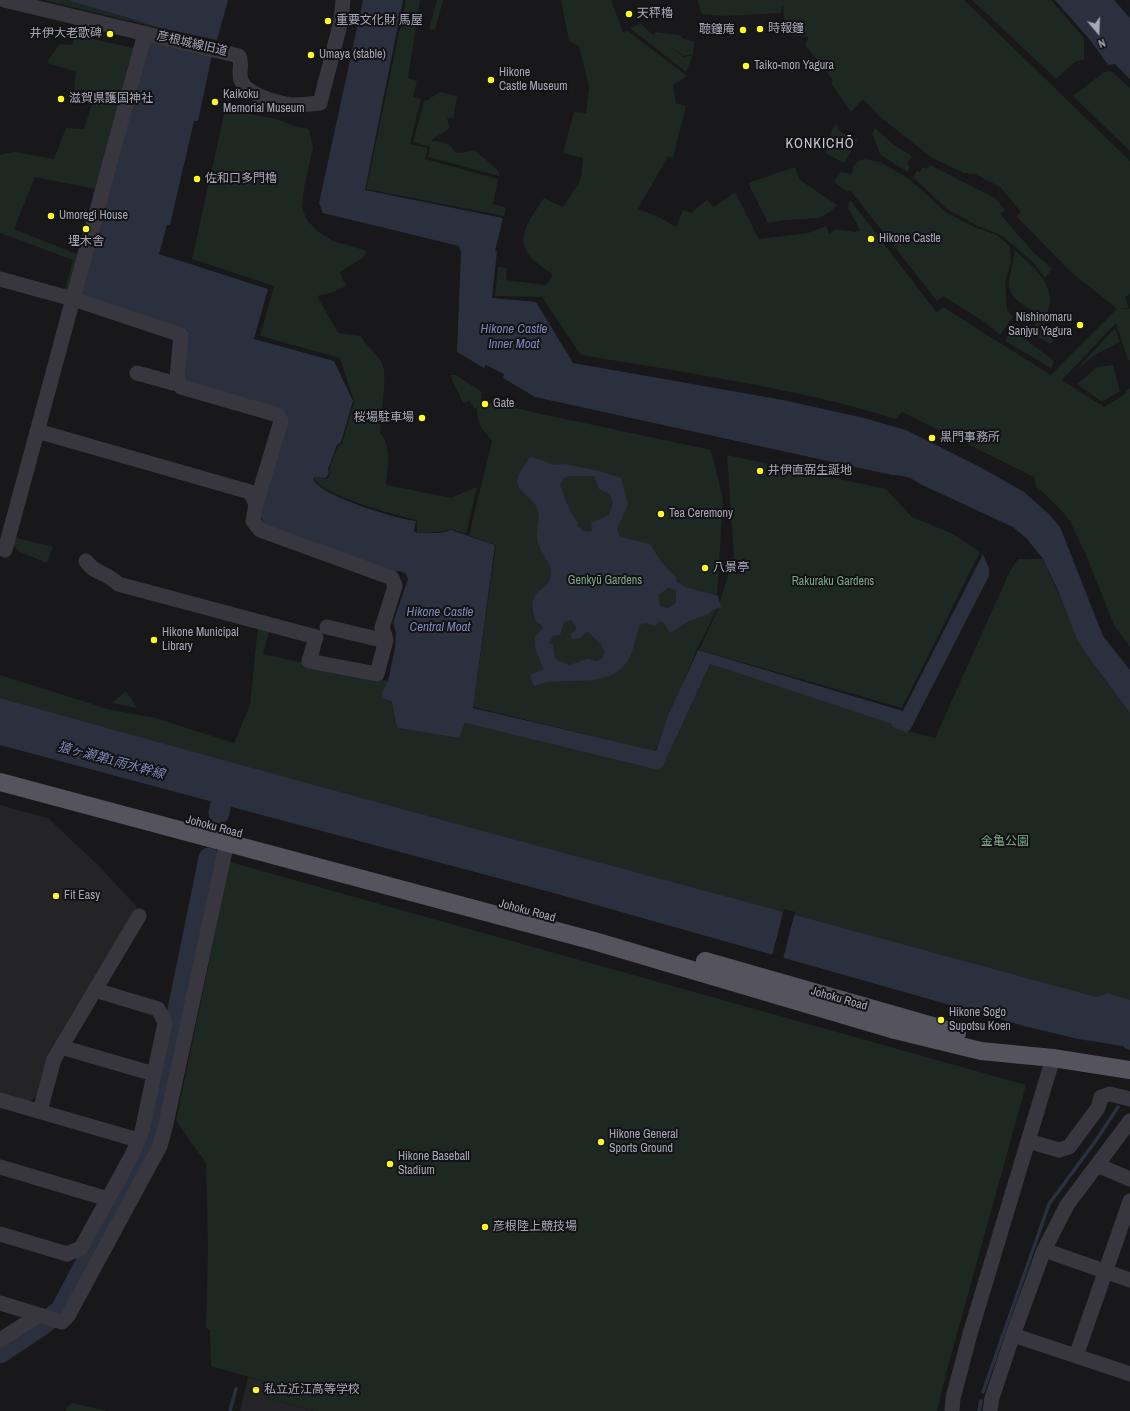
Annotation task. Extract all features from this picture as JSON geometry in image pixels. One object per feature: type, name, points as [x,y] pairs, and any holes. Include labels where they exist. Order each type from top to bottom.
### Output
[{"type":"main road","name":"Johoku Road","points":[[0,771],[597,930],[906,1019],[1053,1058]]},
{"type":"main road","name":"Johoku Road","points":[[0,782],[594,941],[895,1030],[981,1051],[1053,1058],[1130,1070]]},
{"type":"street","name":"彦根城線旧道","points":[[4,0],[239,56],[242,62],[241,79],[255,95],[291,105],[320,103],[341,21],[343,0]]},
{"type":"street","points":[[0,548],[5,550],[145,33]]},
{"type":"street","points":[[0,279],[73,299],[181,335],[182,339],[178,378],[181,387],[278,415],[281,421],[256,504],[253,521],[260,530],[392,578],[395,586],[382,628],[386,640],[377,674],[309,661],[316,637],[118,584],[110,576],[91,569],[86,561]]},
{"type":"street","points":[[137,373],[173,383],[179,382]]},
{"type":"street","points":[[37,431],[250,492],[256,504]]},
{"type":"street","points":[[327,627],[377,638],[385,635]]},
{"type":"street","points":[[0,1303],[62,1322],[68,1316],[160,1146],[227,842]]},
{"type":"street","points":[[40,1111],[54,1058],[139,916]]},
{"type":"street","points":[[0,1234],[67,1254],[81,1248],[108,1199],[142,1131],[165,1023],[158,1009],[95,990]]},
{"type":"street","points":[[61,1047],[154,1074]]},
{"type":"street","points":[[952,1411],[953,1398],[970,1334],[1053,1058]]},
{"type":"street","points":[[1028,1141],[1059,1150],[1069,1147],[1098,1108],[1102,1097],[1110,1094],[1130,1099]]},
{"type":"street","points":[[0,1100],[138,1140]]},
{"type":"street","points":[[990,1411],[992,1398],[1013,1335],[1044,1250],[1067,1205],[1130,1121]]},
{"type":"street","points":[[1097,1165],[1130,1179]]},
{"type":"street","points":[[0,1167],[108,1199]]},
{"type":"street","points":[[1076,1356],[1130,1201]]},
{"type":"street","points":[[1044,1250],[1130,1280]]},
{"type":"street","points":[[0,1340],[47,1317]]},
{"type":"street","points":[[1013,1335],[1130,1374]]},
{"type":"shaded area","points":[[0,805],[48,818],[100,867],[137,907],[49,1052],[36,1097],[28,1102],[0,1093]]},
{"type":"shaded area","name":"私立近江高等学校","points":[[248,1377],[267,1382],[268,1398],[313,1411],[240,1411]]},
{"type":"green space","points":[[43,0],[67,0],[139,21],[151,26]]},
{"type":"green space","points":[[406,0],[420,0],[408,78],[417,81],[413,97],[421,99],[410,144],[428,148],[425,159],[498,179],[493,204],[506,208],[504,216],[366,189]]},
{"type":"green space","points":[[437,0],[443,0],[435,30],[429,29]]},
{"type":"green space","points":[[561,0],[611,0],[623,32],[628,31],[687,76],[673,85],[676,103],[686,106],[673,158],[668,156],[638,209],[659,217],[676,227],[683,210],[691,213],[707,200],[714,207],[735,192],[759,239],[808,233],[826,226],[829,234],[835,229],[855,232],[860,230],[848,208],[848,204],[851,201],[937,313],[943,307],[1051,375],[1117,309],[1070,271],[1016,216],[1021,212],[1000,187],[975,174],[964,173],[932,158],[879,116],[863,99],[851,112],[831,83],[833,80],[805,45],[809,37],[786,35],[783,5],[781,13],[726,16],[702,14],[697,0],[964,0],[1130,161],[1130,294],[1125,297],[1129,308],[1120,309],[1130,309],[1130,360],[1128,360],[1116,323],[1062,380],[1104,407],[1125,394],[1126,390],[1130,388],[1130,647],[1114,625],[1086,555],[1070,521],[1036,486],[1034,477],[902,412],[896,419],[779,389],[581,355],[542,297],[495,296],[498,267],[507,268],[506,280],[546,285],[553,275],[531,258],[525,248],[524,240],[527,225],[544,198],[563,207],[581,179],[583,158],[563,153],[574,112],[586,113],[589,87],[579,46],[569,41]]},
{"type":"green space","points":[[972,0],[1051,0],[1084,38],[1084,59],[1075,62],[1056,79]]},
{"type":"green space","points":[[639,22],[653,35],[655,32],[680,35],[683,39],[694,41],[693,54],[684,56],[670,46],[684,57],[693,55],[686,72],[630,28],[640,24]]},
{"type":"green space","points":[[75,35],[133,48],[96,189],[35,177],[14,229],[79,255],[69,292],[65,290],[73,260],[0,233],[0,155],[15,152],[54,159],[66,128],[84,129],[93,100],[74,91],[76,72],[47,63],[59,44],[72,45]]},
{"type":"green space","points":[[1111,71],[1130,88],[1130,151],[1073,96],[1104,72]]},
{"type":"green space","points":[[440,92],[457,96],[453,119],[449,117],[447,119],[450,127],[431,141],[445,143],[458,153],[474,150],[499,172],[499,176],[428,157],[430,147],[413,142],[424,101]]},
{"type":"green space","points":[[225,110],[272,118],[309,129],[313,148],[304,188],[302,208],[307,220],[317,231],[333,241],[367,251],[364,257],[340,272],[346,286],[331,293],[317,296],[338,333],[361,336],[379,358],[383,366],[384,388],[380,432],[388,451],[386,485],[451,498],[477,487],[466,534],[451,529],[440,532],[417,533],[417,520],[344,498],[319,485],[314,478],[317,477],[327,479],[330,473],[329,469],[338,446],[342,444],[354,402],[340,358],[260,336],[274,286],[192,259]]},
{"type":"green space","points":[[836,123],[840,132],[858,140],[844,163],[827,154],[826,150],[827,142]]},
{"type":"green space","points":[[875,128],[894,145],[912,156],[907,164],[910,167],[907,172],[881,155],[872,134]]},
{"type":"green space","points":[[864,159],[880,162],[908,178],[947,213],[975,227],[997,235],[1010,246],[1011,262],[1005,283],[1007,310],[1013,317],[1000,335],[983,321],[943,296],[937,301],[850,190],[847,192],[834,182],[841,172],[851,174],[853,171],[852,168],[857,162]]},
{"type":"green space","points":[[930,165],[995,198],[1005,210],[1000,214],[1033,252],[1052,269],[1045,278],[1034,263],[1001,235],[978,226],[947,209],[913,177],[917,171],[920,172],[923,167],[927,169]]},
{"type":"green space","points":[[795,167],[800,180],[837,205],[831,211],[819,218],[768,223],[748,183]]},
{"type":"green space","points":[[1014,250],[1033,266],[1047,287],[1050,295],[1050,303],[1045,324],[1054,340],[1050,344],[1030,332],[1041,316],[1019,302],[1011,293],[1009,281]]},
{"type":"green space","points":[[1015,323],[1015,332],[1052,359],[1054,363],[1051,368],[1005,341]]},
{"type":"green space","points":[[1115,328],[1120,342],[1095,355],[1075,371]]},
{"type":"green space","points":[[1113,365],[1120,391],[1102,402],[1077,384],[1097,367]]},
{"type":"green space","name":"Genkyū Gardens","points":[[450,375],[456,375],[482,392],[481,401],[711,450],[723,499],[716,611],[697,649],[655,751],[473,707],[496,545],[469,535],[492,441],[483,430],[479,422],[477,408],[480,406],[474,409],[470,401],[463,403]]},
{"type":"green space","name":"Rakuraku Gardens","points":[[727,455],[886,489],[912,517],[951,533],[980,552],[902,708],[699,650],[717,611],[734,556]]},
{"type":"green space","points":[[13,537],[53,547],[47,563],[20,552],[11,544]]},
{"type":"green space","name":"金亀公園","points":[[1018,559],[1043,559],[1084,651],[1130,713],[1130,1000],[1108,993],[1097,997],[411,812],[0,698],[0,675],[111,710],[152,717],[234,743],[250,705],[258,626],[270,628],[263,654],[388,681],[383,693],[391,703],[395,723],[398,728],[459,738],[465,723],[658,770],[663,766],[710,664],[892,724],[892,727],[935,738],[1010,571]]},
{"type":"green space","points":[[126,691],[137,708],[112,703]]},
{"type":"green space","name":"Hikone General Sports Ground","points":[[230,862],[1026,1085],[937,1411],[315,1411],[268,1398],[267,1382],[211,1366],[210,1330],[206,1328],[208,1247],[206,1163],[176,1121]]},
{"type":"green space","points":[[73,1403],[107,1411],[66,1411],[68,1406]]},
{"type":"water","points":[[67,0],[228,0],[217,40],[151,26],[139,21]]},
{"type":"water","name":"Hikone Castle Inner Moat","points":[[363,0],[403,0],[365,190],[503,218],[495,251],[497,251],[492,298],[536,302],[573,363],[783,400],[864,418],[906,430],[980,467],[1024,492],[1050,515],[1060,527],[1103,636],[1130,670],[1130,713],[1084,651],[1076,636],[1056,586],[1043,559],[1027,539],[1013,527],[913,480],[899,475],[892,475],[535,397],[503,378],[504,374],[486,365],[484,368],[457,352],[461,252],[459,246],[323,213],[319,203]]},
{"type":"water","points":[[1055,0],[1114,0],[1130,18],[1130,79],[1115,64],[1108,65],[1090,40]]},
{"type":"water","name":"Hikone Castle Central Moat","points":[[145,40],[212,55],[198,121],[194,121],[170,225],[167,225],[159,254],[268,289],[254,339],[334,361],[353,401],[341,442],[337,445],[328,469],[329,473],[326,478],[315,477],[313,479],[319,486],[329,492],[360,506],[416,521],[414,531],[416,533],[440,533],[451,530],[495,545],[473,708],[656,751],[668,716],[698,650],[903,711],[983,554],[989,569],[989,576],[910,730],[906,732],[892,727],[892,724],[710,664],[663,766],[658,770],[465,723],[459,738],[398,728],[395,722],[391,701],[383,698],[382,693],[388,681],[395,648],[396,633],[393,623],[408,579],[405,573],[399,571],[394,572],[265,525],[260,515],[285,413],[247,398],[246,402],[186,381],[182,374],[188,330],[81,296]]},
{"type":"water","points":[[533,457],[554,465],[565,464],[599,471],[621,478],[628,504],[617,529],[620,537],[650,544],[665,567],[677,578],[676,581],[685,587],[718,596],[721,607],[713,610],[707,615],[691,620],[670,633],[664,623],[659,621],[655,626],[645,623],[640,625],[628,660],[621,669],[613,674],[592,680],[547,682],[534,686],[530,675],[544,669],[535,648],[535,637],[543,628],[541,624],[537,623],[533,611],[533,602],[535,596],[550,579],[551,572],[549,563],[540,548],[537,539],[539,518],[538,510],[517,483],[517,479],[529,458]],"holes":[[[570,476],[594,476],[599,489],[609,494],[613,502],[609,515],[591,523],[592,530],[590,532],[583,531],[577,525],[578,523],[570,509],[560,485],[564,478]],[[668,588],[676,590],[676,603],[668,608],[660,606],[658,595]],[[571,620],[577,629],[570,634],[572,639],[580,638],[587,631],[601,644],[605,652],[602,659],[596,661],[587,659],[570,665],[556,659],[553,645],[549,642],[553,636],[560,635],[564,622]]]},
{"type":"water","name":"猿ヶ瀬第1雨水幹線","points":[[0,698],[274,774],[1097,997],[1108,993],[1130,1000],[1130,1050],[1123,1046],[1078,1039],[1028,1027],[561,895],[0,745]]},
{"type":"pier","points":[[784,909],[795,912],[783,959],[772,956]]},
{"type":"waterway","points":[[219,813],[223,791]]},
{"type":"waterway","points":[[0,1353],[42,1325],[61,1310],[152,1137],[209,858]]},
{"type":"waterway","points":[[983,1392],[1049,1204],[1097,1139],[1118,1107]]},
{"type":"waterway","points":[[230,1411],[236,1389]]},
{"type":"waterway","points":[[979,1411],[981,1401]]},
{"type":"place","name":"天秤櫓","points":[[629,14]]},
{"type":"place","name":"重要文化財 馬屋","points":[[328,21]]},
{"type":"place","name":"時報鐘","points":[[760,29]]},
{"type":"place","name":"聴鐘庵","points":[[743,30]]},
{"type":"place","name":"井伊大老歌碑","points":[[110,34]]},
{"type":"place","name":"Umaya (stable)","points":[[311,55]]},
{"type":"place","name":"Taiko-mon Yagura","points":[[746,66]]},
{"type":"place","name":"Hikone Castle Museum","points":[[491,80]]},
{"type":"place","name":"滋賀県護国神社","points":[[61,99]]},
{"type":"place","name":"Kaikoku Memorial Museum","points":[[215,102]]},
{"type":"place","name":"佐和口多門櫓","points":[[197,179]]},
{"type":"place","name":"Umoregi House","points":[[51,216]]},
{"type":"place","name":"埋木舎","points":[[86,229]]},
{"type":"place","name":"Hikone Castle","points":[[871,239]]},
{"type":"place","name":"Nishinomaru Sanjyu Yagura","points":[[1080,325]]},
{"type":"place","name":"Gate","points":[[485,404]]},
{"type":"place","name":"桜場駐車場","points":[[422,418]]},
{"type":"place","name":"黒門事務所","points":[[932,438]]},
{"type":"place","name":"井伊直弼生誕地","points":[[760,471]]},
{"type":"place","name":"Tea Ceremony","points":[[661,514]]},
{"type":"place","name":"八景亭","points":[[705,568]]},
{"type":"place","name":"Hikone Municipal Library","points":[[154,640]]},
{"type":"place","name":"Fit Easy","points":[[56,896]]},
{"type":"place","name":"Hikone Sogo Supotsu Koen","points":[[941,1020]]},
{"type":"place","name":"Hikone General Sports Ground","points":[[601,1142]]},
{"type":"place","name":"Hikone Baseball Stadium","points":[[390,1164]]},
{"type":"place","name":"彦根陸上競技場","points":[[485,1227]]},
{"type":"place","name":"私立近江高等学校","points":[[256,1390]]},
{"type":"district","name":"KONKICHŌ","points":[[820,144]]}]
